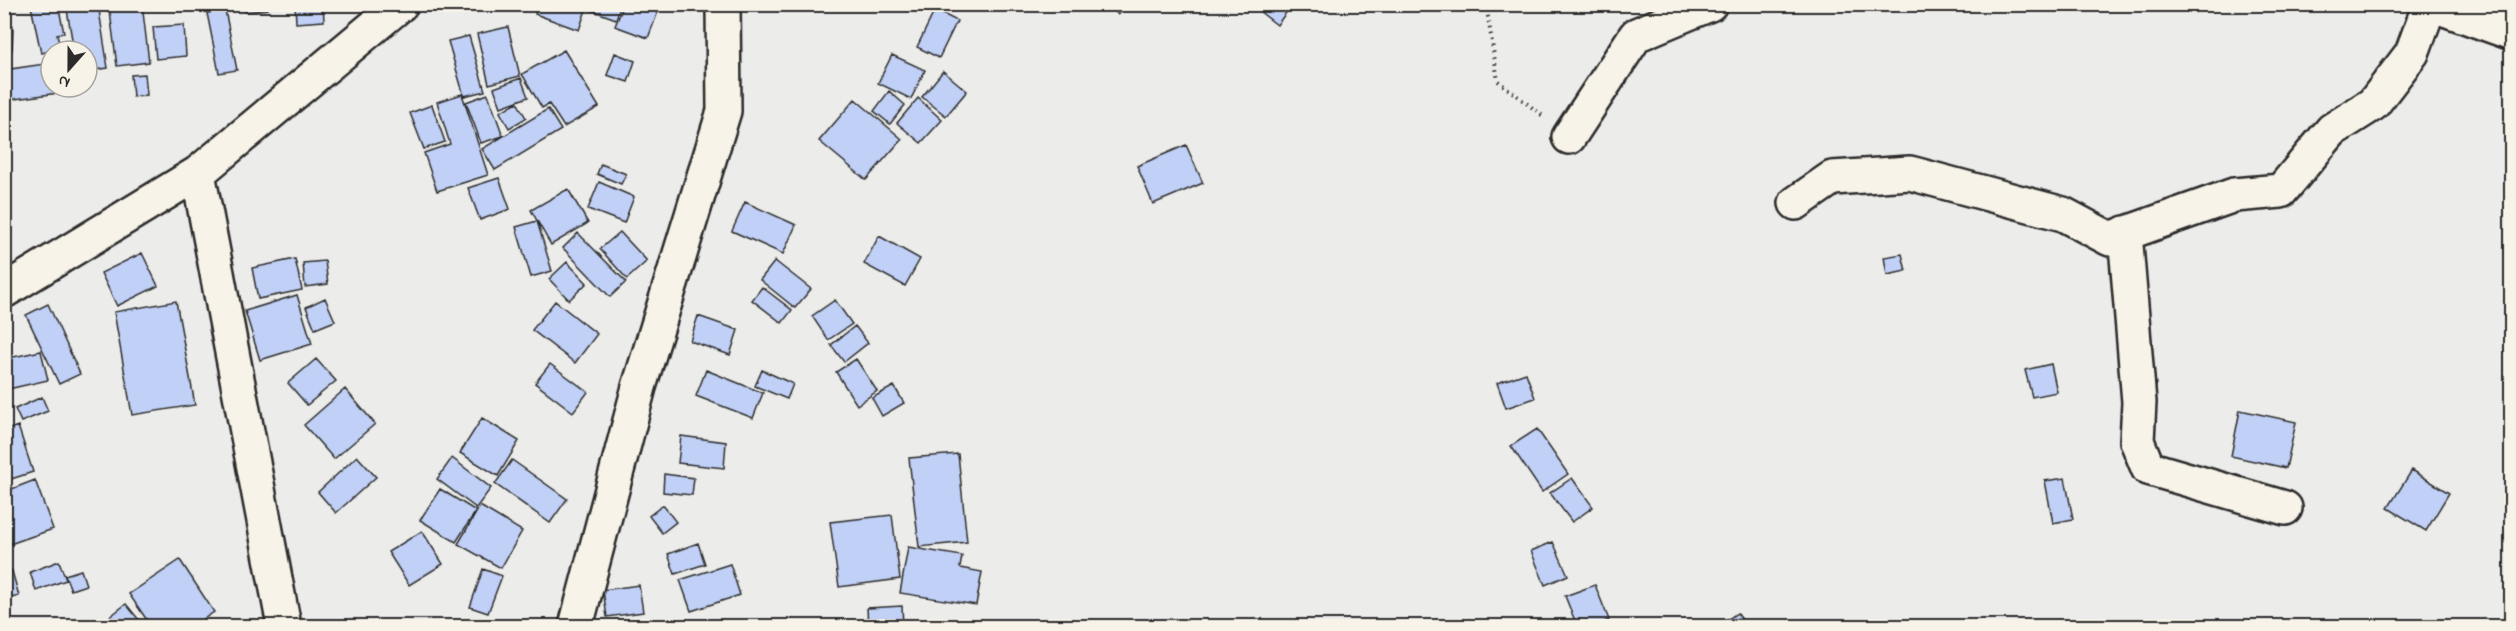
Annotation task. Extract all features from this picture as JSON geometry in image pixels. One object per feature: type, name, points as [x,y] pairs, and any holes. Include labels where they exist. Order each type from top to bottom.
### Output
[{"type":"street","points":[[4,291],[198,173],[401,4]]},
{"type":"street","points":[[576,627],[639,387],[724,111],[723,4]]},
{"type":"street","points":[[1569,137],[1636,35],[1710,4]]},
{"type":"street","points":[[1796,203],[1832,178],[1910,173],[2063,214],[2110,239],[2235,195],[2281,191],[2331,130],[2373,105],[2412,53],[2431,4],[2511,33]]},
{"type":"street","points":[[198,173],[284,627]]},
{"type":"street","points":[[2125,233],[2139,402],[2137,441],[2148,468],[2285,508]]},
{"type":"path","points":[[1486,4],[1498,81],[1569,137]]},
{"type":"building","points":[[58,4],[64,33],[57,34],[58,39],[39,39],[39,44],[31,6]]},
{"type":"building","points":[[66,4],[98,4],[108,68],[99,69],[99,39],[72,39]]},
{"type":"building","points":[[109,4],[142,4],[149,62],[117,66]]},
{"type":"building","points":[[243,4],[267,4],[268,9],[245,12]]},
{"type":"building","points":[[295,4],[323,4],[324,21],[296,23]]},
{"type":"building","points":[[538,4],[588,4],[579,30],[535,14]]},
{"type":"building","points":[[593,4],[621,4],[616,19],[591,10]]},
{"type":"building","points":[[624,4],[661,4],[648,38],[615,26]]},
{"type":"building","points":[[1109,4],[1130,4],[1118,15]]},
{"type":"building","points":[[1250,4],[1281,4],[1288,10],[1277,25]]},
{"type":"building","points":[[225,10],[237,70],[219,73],[207,13]]},
{"type":"building","points":[[935,10],[957,21],[939,58],[917,47]]},
{"type":"building","points":[[184,25],[186,56],[156,59],[153,27]]},
{"type":"building","points":[[508,27],[520,76],[489,84],[477,34]]},
{"type":"building","points":[[4,28],[13,29],[12,50],[4,49]]},
{"type":"building","points":[[469,36],[485,91],[464,96],[448,41]]},
{"type":"building","points":[[564,50],[599,107],[564,127],[549,104],[542,108],[522,74]]},
{"type":"building","points":[[615,53],[635,61],[628,82],[607,75]]},
{"type":"building","points":[[892,55],[925,70],[911,99],[878,83]]},
{"type":"building","points":[[39,65],[39,96],[8,100],[4,70]]},
{"type":"building","points":[[943,71],[967,91],[946,116],[922,97]]},
{"type":"building","points":[[145,74],[147,95],[133,97],[131,75]]},
{"type":"building","points":[[521,78],[528,97],[501,107],[494,88]]},
{"type":"building","points":[[889,91],[905,105],[890,124],[874,111]]},
{"type":"building","points":[[462,94],[488,175],[437,191],[424,153],[450,144],[437,102]]},
{"type":"building","points":[[488,94],[503,136],[481,143],[466,102]]},
{"type":"building","points":[[918,98],[942,120],[921,143],[897,123]]},
{"type":"building","points":[[855,99],[902,139],[866,180],[819,141]]},
{"type":"building","points":[[517,102],[526,118],[509,128],[500,112]]},
{"type":"building","points":[[432,105],[445,142],[424,149],[410,113]]},
{"type":"building","points":[[548,109],[561,130],[495,170],[482,149]]},
{"type":"building","points":[[1186,145],[1203,183],[1153,204],[1137,166]]},
{"type":"building","points":[[601,164],[626,174],[621,184],[597,174]]},
{"type":"building","points":[[499,178],[510,209],[480,220],[468,188]]},
{"type":"building","points":[[599,182],[634,197],[624,223],[588,209]]},
{"type":"building","points":[[568,189],[588,223],[551,245],[531,210]]},
{"type":"building","points":[[745,202],[796,225],[783,254],[732,231]]},
{"type":"building","points":[[537,221],[552,271],[531,277],[516,227]]},
{"type":"building","points":[[620,232],[647,261],[627,279],[600,249]]},
{"type":"building","points":[[578,233],[626,282],[610,297],[563,248]]},
{"type":"building","points":[[879,236],[920,259],[905,286],[864,264]]},
{"type":"building","points":[[142,253],[158,286],[117,306],[101,273]]},
{"type":"building","points":[[1902,254],[1906,271],[1887,275],[1884,257]]},
{"type":"building","points":[[295,259],[302,290],[258,299],[252,268]]},
{"type":"building","points":[[325,261],[328,284],[305,287],[303,263]]},
{"type":"building","points":[[775,261],[811,289],[795,308],[760,280]]},
{"type":"building","points":[[567,262],[587,283],[569,300],[549,279]]},
{"type":"building","points":[[762,287],[792,310],[782,323],[752,300]]},
{"type":"building","points":[[297,295],[312,344],[260,360],[245,311]]},
{"type":"building","points":[[325,298],[335,321],[315,329],[306,307]]},
{"type":"building","points":[[835,300],[852,324],[828,340],[812,316]]},
{"type":"building","points":[[176,301],[195,405],[132,415],[114,312]]},
{"type":"building","points":[[555,301],[597,334],[575,363],[532,330]]},
{"type":"building","points":[[48,304],[80,374],[59,384],[26,315]]},
{"type":"building","points":[[698,316],[738,330],[730,355],[690,341]]},
{"type":"building","points":[[855,326],[868,343],[844,362],[831,345]]},
{"type":"building","points":[[41,351],[48,380],[4,390],[4,359]]},
{"type":"building","points":[[316,359],[336,381],[307,405],[288,383]]},
{"type":"building","points":[[856,359],[877,391],[857,405],[836,372]]},
{"type":"building","points":[[550,364],[588,392],[573,412],[535,383]]},
{"type":"building","points":[[2051,364],[2057,392],[2032,397],[2025,370]]},
{"type":"building","points":[[706,370],[763,393],[753,418],[696,396]]},
{"type":"building","points":[[762,370],[793,384],[787,399],[755,386]]},
{"type":"building","points":[[1526,373],[1535,398],[1506,408],[1497,383]]},
{"type":"building","points":[[894,386],[904,403],[882,416],[872,398]]},
{"type":"building","points":[[345,389],[375,424],[334,459],[304,425]]},
{"type":"building","points":[[42,397],[48,411],[21,422],[15,409]]},
{"type":"building","points":[[2240,410],[2296,422],[2286,468],[2231,456]]},
{"type":"building","points":[[482,418],[519,441],[498,476],[460,453]]},
{"type":"building","points":[[18,426],[33,472],[8,480],[4,468],[4,431]]},
{"type":"building","points":[[1537,429],[1568,474],[1542,492],[1511,446]]},
{"type":"building","points":[[681,436],[726,442],[724,468],[678,463]]},
{"type":"building","points":[[958,454],[967,542],[919,547],[909,458]]},
{"type":"building","points":[[357,456],[376,477],[336,513],[318,492]]},
{"type":"building","points":[[452,458],[491,488],[476,508],[437,479]]},
{"type":"building","points":[[512,460],[567,499],[550,523],[495,484]]},
{"type":"building","points":[[2412,470],[2449,493],[2426,531],[2388,508]]},
{"type":"building","points":[[664,474],[694,478],[692,495],[663,492]]},
{"type":"building","points":[[1572,478],[1593,507],[1572,522],[1550,493]]},
{"type":"building","points":[[2065,478],[2073,519],[2053,523],[2045,481]]},
{"type":"building","points":[[35,480],[53,529],[7,545],[4,538],[4,492]]},
{"type":"building","points":[[440,489],[476,511],[456,542],[420,520]]},
{"type":"building","points":[[663,505],[676,522],[662,533],[649,516]]},
{"type":"building","points":[[480,506],[522,531],[501,568],[458,544]]},
{"type":"building","points":[[892,515],[900,579],[839,587],[830,522]]},
{"type":"building","points":[[422,531],[443,564],[409,585],[388,552]]},
{"type":"building","points":[[1553,542],[1568,575],[1545,585],[1531,551]]},
{"type":"building","points":[[698,543],[705,564],[675,574],[668,554]]},
{"type":"building","points":[[908,547],[962,556],[960,568],[982,572],[976,605],[900,593]]},
{"type":"building","points":[[180,560],[214,612],[193,626],[151,626],[129,594]]},
{"type":"building","points":[[59,561],[66,580],[36,591],[30,572]]},
{"type":"building","points":[[730,564],[740,595],[691,611],[680,580]]},
{"type":"building","points":[[483,569],[502,576],[488,613],[470,607]]},
{"type":"building","points":[[81,570],[86,585],[71,590],[65,575]]},
{"type":"building","points":[[12,571],[19,596],[4,600],[4,573]]},
{"type":"building","points":[[639,585],[643,612],[607,617],[603,590]]},
{"type":"building","points":[[1595,585],[1609,620],[1594,626],[1577,626],[1565,596]]},
{"type":"building","points":[[126,604],[144,626],[107,626],[103,622]]},
{"type":"building","points":[[902,606],[903,626],[868,626],[867,608]]},
{"type":"building","points":[[1737,613],[1747,626],[1718,626]]}]
